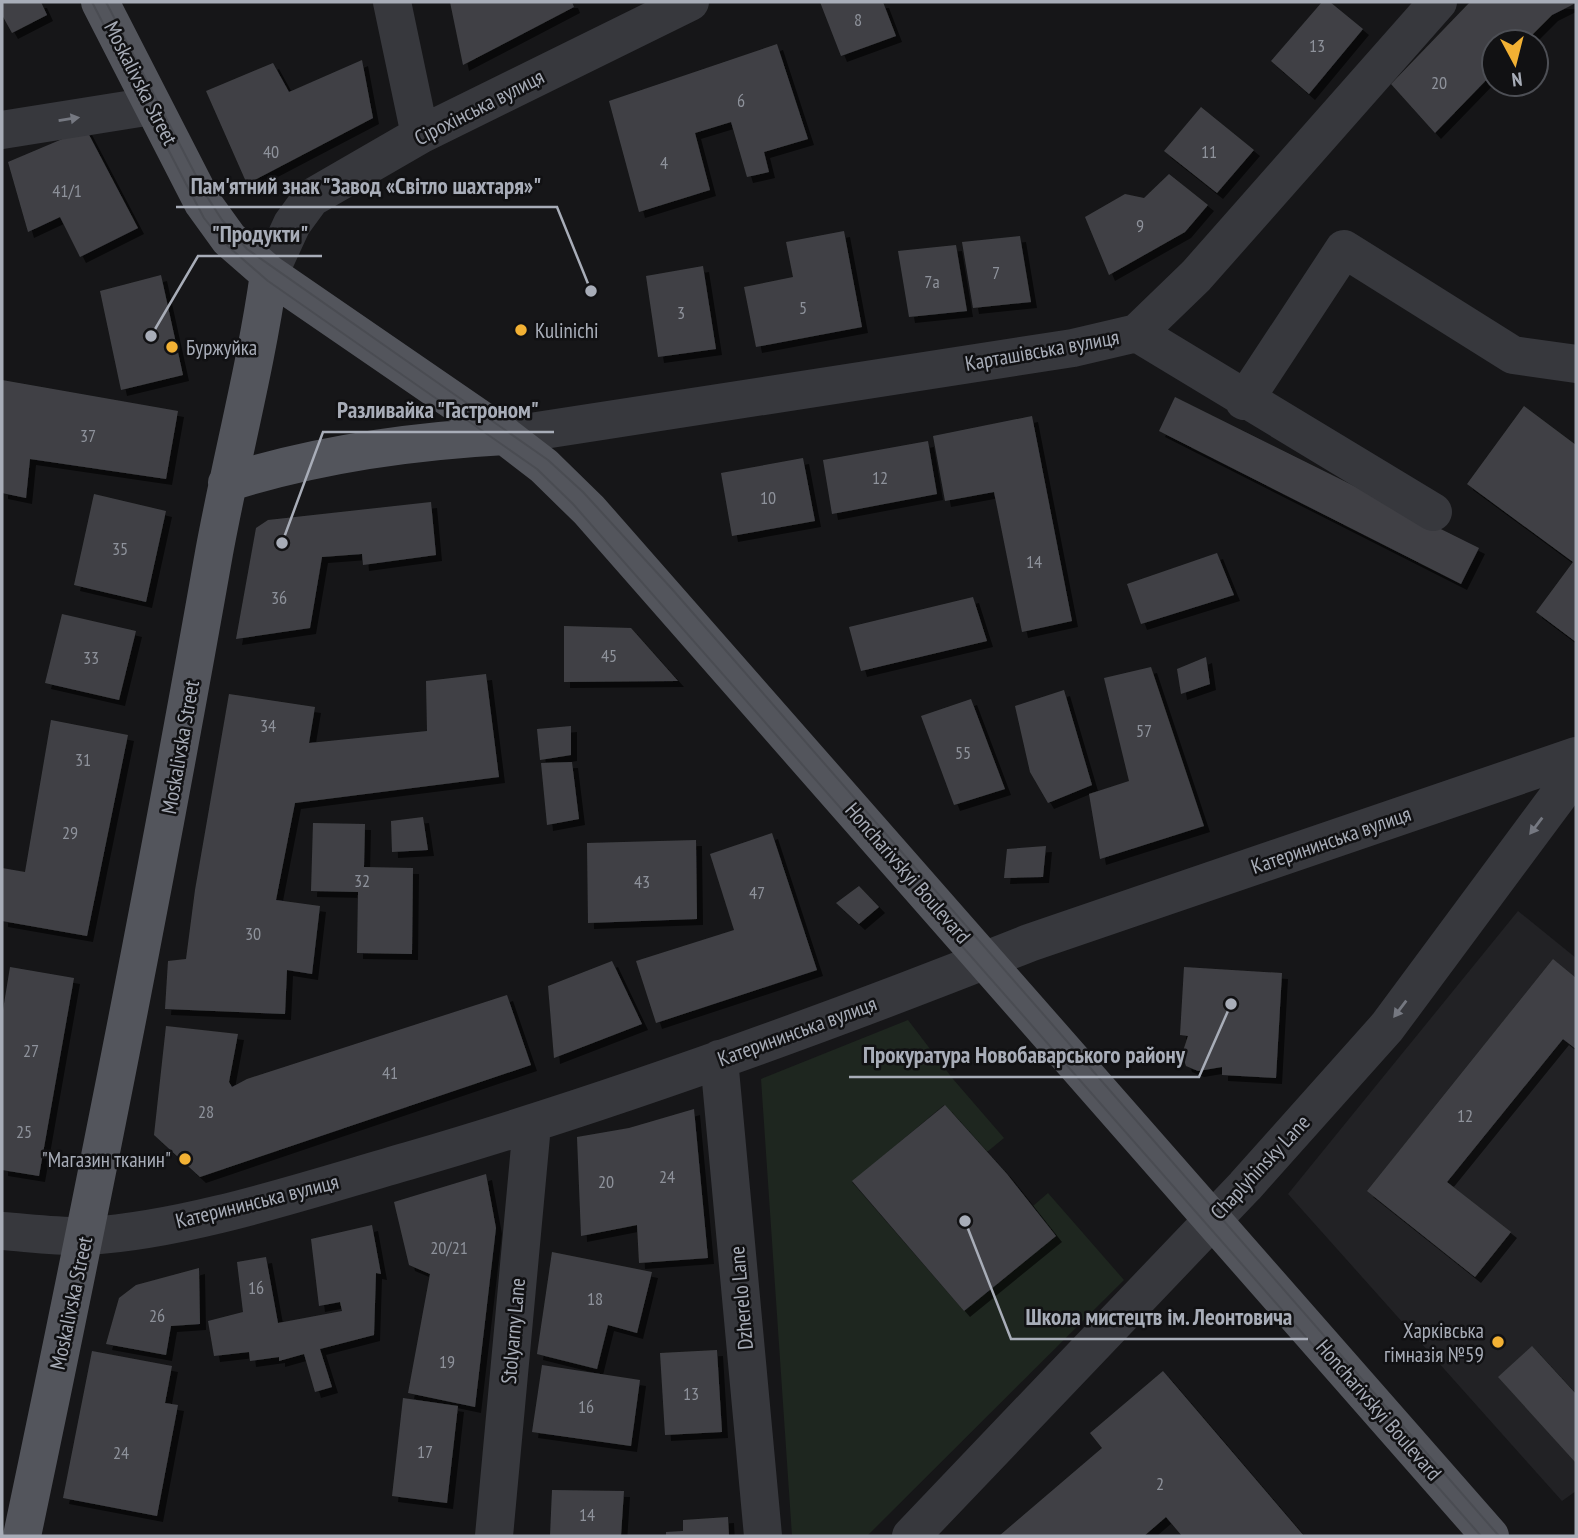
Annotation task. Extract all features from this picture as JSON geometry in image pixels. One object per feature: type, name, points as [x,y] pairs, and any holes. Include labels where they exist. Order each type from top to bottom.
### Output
[{"type":"main road","name":"Moskalivska Street","points":[[22,1536],[86,1236],[160,860],[227,483],[269,274],[240,251],[214,221],[100,2]]},
{"type":"main road","name":"Honcharivskyi Boulevard","points":[[269,274],[505,436],[544,466],[589,510],[1490,1536]]},
{"type":"main road","points":[[227,483],[270,469],[331,456],[505,436]]},
{"type":"street","points":[[392,2],[420,135]]},
{"type":"street","name":"Сірохінська вулиця","points":[[269,274],[292,224],[311,198],[420,135],[690,2]]},
{"type":"street","name":"Карташівська вулиця","points":[[505,436],[1073,348],[1137,333],[1196,276],[1438,2]]},
{"type":"street","points":[[2,130],[152,106]]},
{"type":"street","points":[[1244,401],[1344,249],[1513,355],[1576,364]]},
{"type":"street","points":[[1137,333],[1244,401],[1433,512]]},
{"type":"street","name":"Катерининська вулиця","points":[[2,1231],[86,1236],[138,1230],[216,1213],[532,1125],[985,962],[1029,943],[1576,756]]},
{"type":"street","name":"Chaplyhinsky Lane","points":[[911,1536],[1213,1219],[1387,1027],[1576,772]]},
{"type":"street","name":"Dzherelo Lane","points":[[719,1059],[764,1536]]},
{"type":"street","name":"Stolyarny Lane","points":[[494,1536],[532,1125]]},
{"type":"shaded area","name":"Харківська гімназія №59","points":[[1518,911],[1576,958],[1576,1491],[1562,1501],[1288,1194]]},
{"type":"shaded area","points":[[908,1020],[953,1079],[1004,1138],[987,1152],[944,1105],[852,1182],[964,1311],[1056,1236],[1033,1206],[1048,1193],[1124,1280],[867,1536],[792,1536],[761,1079]]},
{"type":"building","points":[[2,2],[41,2],[47,15],[12,33],[2,15]]},
{"type":"building","points":[[450,2],[572,2],[574,7],[463,65]]},
{"type":"building","points":[[820,2],[883,2],[896,36],[841,56]]},
{"type":"building","points":[[1322,2],[1330,2],[1363,29],[1309,94],[1271,61]]},
{"type":"building","points":[[1470,2],[1576,3],[1552,15],[1539,28],[1480,28],[1480,86],[1435,133],[1391,84]]},
{"type":"building","points":[[777,44],[808,139],[764,152],[769,172],[747,177],[731,122],[695,133],[710,190],[639,212],[609,101]]},
{"type":"building","points":[[362,60],[373,118],[247,184],[206,91],[273,63],[289,92]]},
{"type":"building","points":[[1201,107],[1254,150],[1217,193],[1164,151]]},
{"type":"building","points":[[86,129],[138,228],[80,257],[60,217],[28,232],[8,162]]},
{"type":"building","points":[[1169,174],[1208,205],[1185,232],[1109,275],[1085,217],[1125,194],[1144,198]]},
{"type":"building","points":[[844,231],[862,327],[756,347],[744,287],[793,277],[786,242]]},
{"type":"building","points":[[1020,236],[1031,302],[973,308],[962,242]]},
{"type":"building","points":[[956,245],[967,311],[909,317],[898,251]]},
{"type":"building","points":[[703,266],[716,349],[658,357],[646,276]]},
{"type":"building","points":[[161,275],[183,375],[121,390],[100,291]]},
{"type":"building","points":[[2,380],[178,411],[166,479],[30,459],[26,498],[2,493]]},
{"type":"building","points":[[1175,397],[1479,548],[1461,584],[1159,431]]},
{"type":"building","points":[[1524,406],[1576,445],[1576,642],[1536,612],[1573,562],[1467,484]]},
{"type":"building","points":[[1032,416],[1072,621],[1022,632],[994,492],[945,501],[933,436]]},
{"type":"building","points":[[928,441],[937,494],[832,514],[823,460]]},
{"type":"building","points":[[803,458],[815,521],[732,536],[721,473]]},
{"type":"building","points":[[94,494],[166,511],[146,602],[74,585]]},
{"type":"building","points":[[431,502],[436,555],[363,565],[362,554],[322,557],[310,628],[236,639],[256,528],[268,520]]},
{"type":"building","points":[[1217,553],[1234,595],[1141,624],[1127,584]]},
{"type":"building","points":[[973,597],[987,641],[861,671],[849,627]]},
{"type":"building","points":[[62,614],[136,631],[119,700],[45,683]]},
{"type":"building","points":[[564,626],[631,628],[678,681],[564,682]]},
{"type":"building","points":[[1206,657],[1210,684],[1181,694],[1177,669]]},
{"type":"building","points":[[1151,667],[1204,826],[1100,859],[1089,794],[1129,781],[1104,678]]},
{"type":"building","points":[[486,674],[499,777],[295,803],[276,900],[320,906],[312,974],[287,970],[285,1014],[165,1009],[168,961],[186,959],[195,890],[229,694],[315,707],[309,743],[427,731],[426,681]]},
{"type":"building","points":[[1064,690],[1092,785],[1048,803],[1030,772],[1015,706]]},
{"type":"building","points":[[971,699],[1005,789],[954,805],[921,716]]},
{"type":"building","points":[[51,720],[128,735],[87,936],[2,921],[2,868],[25,872]]},
{"type":"building","points":[[571,726],[571,755],[540,760],[537,729]]},
{"type":"building","points":[[572,762],[579,819],[547,825],[541,763]]},
{"type":"building","points":[[423,817],[428,850],[392,852],[391,821]]},
{"type":"building","points":[[313,823],[365,824],[364,867],[413,868],[412,954],[357,953],[358,892],[311,891]]},
{"type":"building","points":[[772,833],[817,970],[656,1023],[636,961],[734,930],[710,854]]},
{"type":"building","points":[[696,840],[697,919],[588,923],[587,843]]},
{"type":"building","points":[[1046,846],[1043,877],[1004,878],[1007,849]]},
{"type":"building","points":[[859,886],[879,907],[859,924],[836,903]]},
{"type":"building","points":[[1553,959],[1576,978],[1576,1049],[1563,1039],[1447,1182],[1511,1232],[1475,1277],[1367,1191]]},
{"type":"building","points":[[612,961],[642,1024],[554,1058],[548,986]]},
{"type":"building","points":[[10,967],[74,978],[39,1176],[2,1170],[2,1016]]},
{"type":"building","points":[[1184,967],[1282,973],[1276,1078],[1222,1075],[1222,1067],[1198,1071],[1186,1066],[1182,1054],[1188,1036],[1180,1035]]},
{"type":"building","points":[[507,995],[531,1065],[200,1177],[154,1135],[166,1026],[238,1034],[229,1082],[232,1087],[247,1079]]},
{"type":"building","points":[[945,1105],[1007,1174],[1056,1236],[964,1311],[852,1181]]},
{"type":"building","points":[[694,1109],[708,1258],[639,1263],[637,1225],[581,1236],[577,1137],[629,1128]]},
{"type":"building","points":[[486,1174],[496,1228],[475,1407],[408,1393],[430,1274],[409,1265],[394,1202]]},
{"type":"building","points":[[372,1225],[381,1274],[376,1273],[374,1335],[320,1349],[332,1387],[315,1392],[304,1354],[279,1361],[279,1357],[250,1361],[249,1352],[214,1356],[208,1321],[243,1312],[237,1262],[266,1257],[278,1323],[342,1311],[340,1302],[319,1306],[311,1239]]},
{"type":"building","points":[[552,1252],[652,1272],[637,1333],[608,1325],[597,1369],[537,1354]]},
{"type":"building","points":[[199,1268],[200,1324],[171,1326],[166,1355],[106,1344],[119,1298],[136,1285]]},
{"type":"building","points":[[1532,1346],[1576,1394],[1576,1463],[1498,1377]]},
{"type":"building","points":[[717,1350],[722,1432],[665,1435],[660,1353]]},
{"type":"building","points":[[92,1351],[172,1366],[165,1403],[178,1405],[157,1516],[63,1498]]},
{"type":"building","points":[[542,1365],[640,1380],[631,1446],[532,1432]]},
{"type":"building","points":[[1163,1371],[1304,1536],[1182,1536],[1166,1517],[1144,1536],[999,1536],[1102,1448],[1090,1433]]},
{"type":"building","points":[[403,1398],[458,1406],[447,1503],[392,1496]]},
{"type":"building","points":[[552,1490],[624,1491],[621,1536],[550,1536]]},
{"type":"building","points":[[728,1517],[729,1536],[666,1536],[666,1532],[683,1531],[683,1520]]},
{"type":"tram line","points":[[92,2],[204,218],[223,242],[268,281],[537,469],[573,504],[1481,1536]]},
{"type":"tram line","points":[[106,2],[206,195],[222,220],[247,249],[548,460],[583,492],[672,589],[1499,1536]]},
{"type":"place","name":"Пам'ятний знак \"Завод «Світло шахтаря»\"","points":[[591,291]]},
{"type":"place","name":"Kulinichi","points":[[521,330]]},
{"type":"place","name":"\"Продукти\"","points":[[151,336]]},
{"type":"place","name":"Буржуйка","points":[[172,347]]},
{"type":"place","name":"Разливайка \"Гастроном\"","points":[[282,543]]},
{"type":"place","name":"Прокуратура Новобаварського району","points":[[1231,1004]]},
{"type":"place","name":"\"Магазин тканин\"","points":[[185,1159]]},
{"type":"place","name":"Школа мистецтв ім. Леонтовича","points":[[965,1221]]},
{"type":"place","name":"Харківська гімназія №59","points":[[1498,1342]]}]
